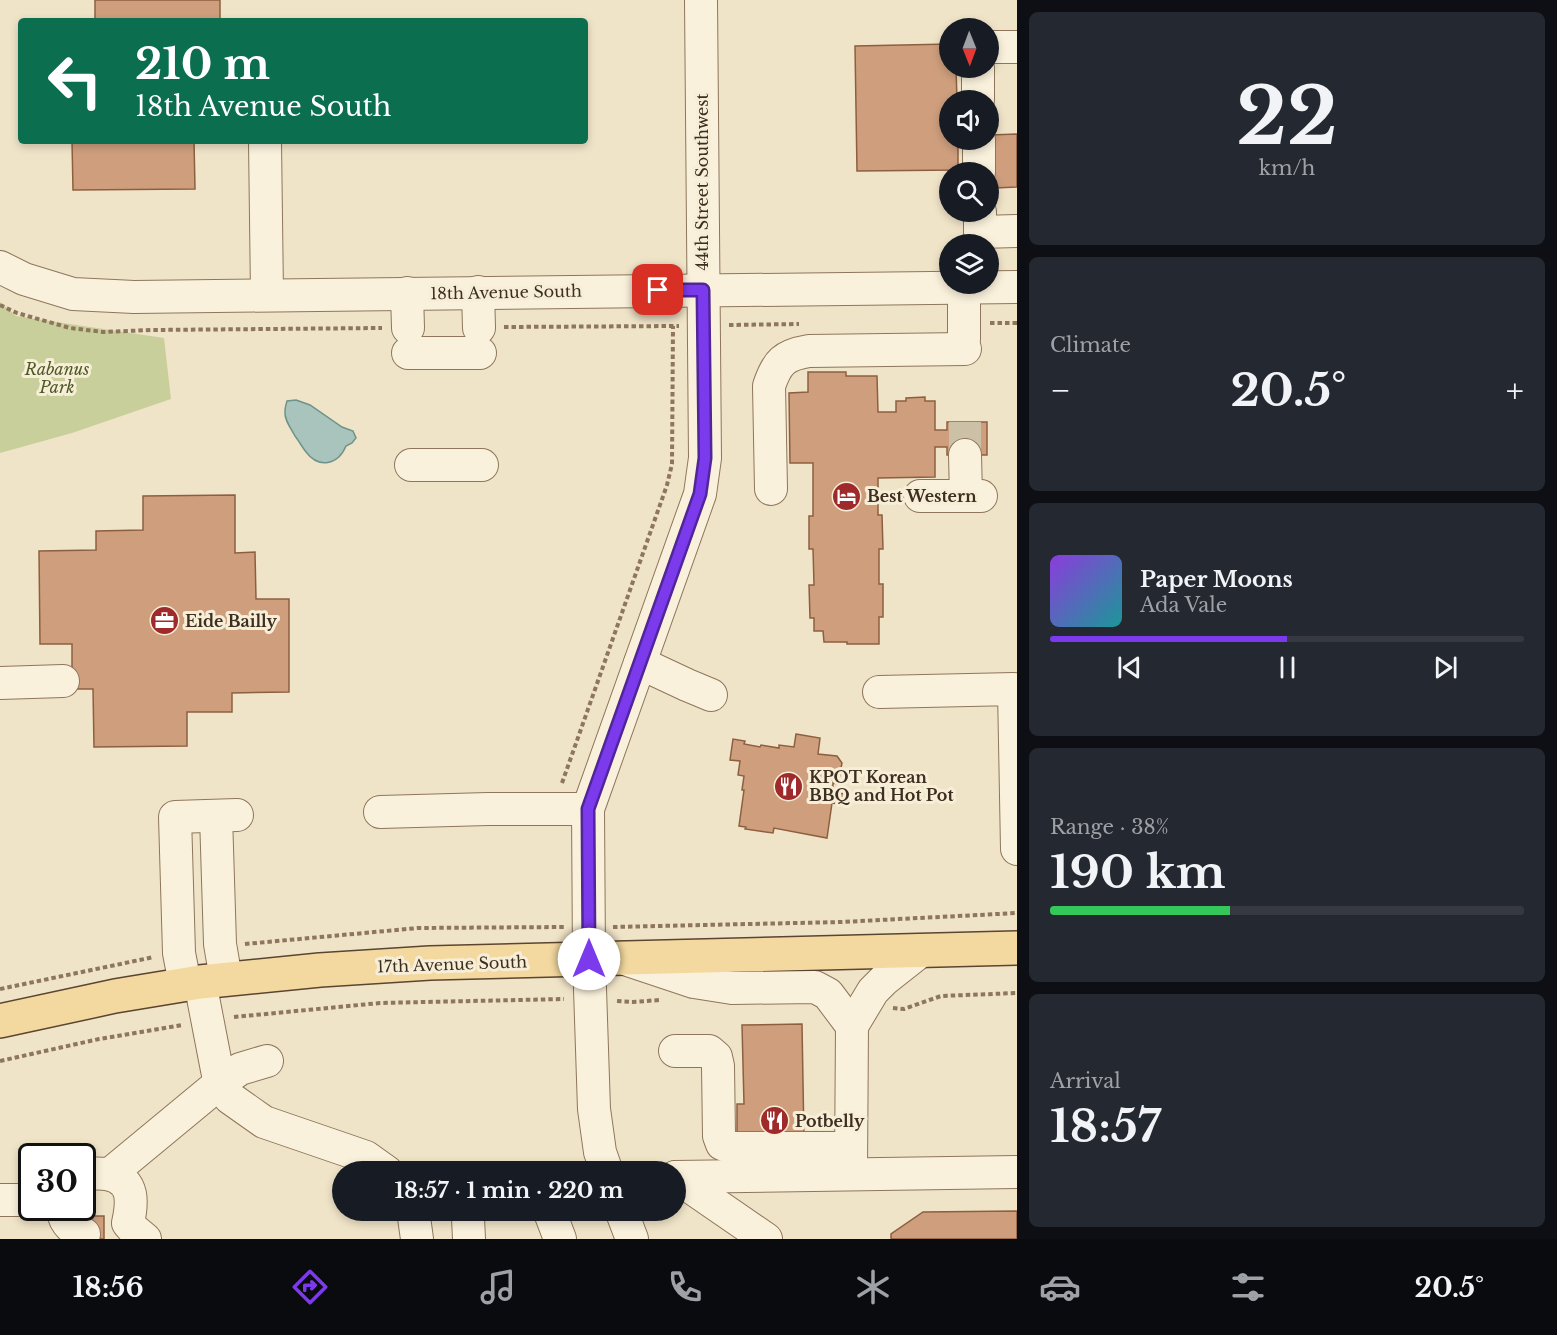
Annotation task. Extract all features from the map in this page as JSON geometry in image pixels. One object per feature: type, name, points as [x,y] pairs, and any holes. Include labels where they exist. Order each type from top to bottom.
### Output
[{"type":"main road","name":"17th Avenue South","points":[[0,1021],[115,996],[204,982],[320,970],[589,959],[1017,948]]},
{"type":"street","name":"44th Street Southwest","points":[[603,1161],[594,1109],[589,959],[574,809],[640,663],[700,494],[705,458],[688,326],[703,290],[701,0]]},
{"type":"street","points":[[265,144],[267,294]]},
{"type":"street","points":[[980,222],[980,232],[1017,231]]},
{"type":"street","name":"18th Avenue South","points":[[0,267],[24,279],[73,294],[134,297],[939,287]]},
{"type":"street","name":"18th Avenue South","points":[[999,287],[1017,287]]},
{"type":"street","points":[[407,293],[408,340],[479,340],[478,292]]},
{"type":"street","points":[[771,489],[769,386],[781,362],[794,354],[809,351],[965,337],[964,294]]},
{"type":"street","points":[[920,496],[974,496],[966,455]]},
{"type":"street","points":[[411,465],[482,465]]},
{"type":"street","points":[[640,663],[711,695]]},
{"type":"street","points":[[0,682],[63,681]]},
{"type":"street","points":[[879,692],[1016,688],[1017,849]]},
{"type":"street","points":[[380,812],[574,809]]},
{"type":"street","points":[[204,982],[179,953],[175,817],[227,815],[219,888],[220,944],[204,982],[208,1021],[220,1083],[230,1098],[264,1122],[366,1157],[372,1161]]},
{"type":"street","points":[[177,889],[219,888]]},
{"type":"street","points":[[851,1161],[857,1017],[873,991],[922,950]]},
{"type":"street","points":[[621,958],[694,982],[732,988],[814,987],[828,994],[857,1017]]},
{"type":"street","points":[[675,1051],[709,1051],[716,1057],[719,1136],[722,1144],[731,1148],[851,1161],[1017,1172]]},
{"type":"street","points":[[96,1174],[240,1069],[267,1061]]},
{"type":"street","points":[[686,1176],[851,1161]]},
{"type":"street","points":[[66,1221],[75,1231],[115,1232],[130,1209],[130,1194],[126,1185],[118,1178],[96,1174]]},
{"type":"street","points":[[686,1184],[766,1239]]},
{"type":"street","points":[[0,1200],[18,1200]]},
{"type":"street","points":[[415,1221],[417,1239]]},
{"type":"street","points":[[553,1221],[560,1239]]},
{"type":"street","points":[[625,1221],[632,1239]]},
{"type":"path","points":[[0,305],[17,313],[70,328],[103,332],[163,330],[408,340]]},
{"type":"path","points":[[965,337],[1017,322]]},
{"type":"path","points":[[479,340],[688,326],[802,324]]},
{"type":"path","points":[[574,809],[562,781],[667,485],[672,464],[688,326]]},
{"type":"path","points":[[630,927],[841,922],[1017,913]]},
{"type":"path","points":[[561,916],[562,927]]},
{"type":"path","points":[[857,1017],[904,1009],[941,996],[1017,993]]},
{"type":"path","points":[[0,1061],[99,1040],[208,1021],[380,1003],[559,999],[632,1002],[664,1000]]},
{"type":"green space","name":"Rabanus Park","points":[[0,302],[16,316],[164,338],[171,399],[72,433],[0,453]]},
{"type":"water","points":[[296,400],[310,405],[342,427],[353,431],[356,438],[333,461],[322,463],[317,461],[311,457],[295,436],[287,421],[285,411],[287,401]]},
{"type":"building","points":[[95,0],[220,0],[220,18],[95,18]]},
{"type":"building","points":[[939,44],[939,78],[956,78],[957,90],[939,90],[939,150],[958,150],[958,162],[939,162],[939,170],[857,171],[855,46]]},
{"type":"building","points":[[1017,134],[1017,187],[999,188],[999,162],[990,162],[990,150],[999,150],[999,135]]},
{"type":"building","points":[[72,144],[194,144],[195,189],[73,190]]},
{"type":"building","name":"Best Western","points":[[808,372],[846,372],[846,376],[877,376],[878,412],[896,412],[896,401],[906,401],[906,398],[925,397],[925,401],[935,401],[935,430],[947,430],[947,422],[987,422],[987,455],[947,455],[947,447],[935,447],[935,477],[878,478],[878,515],[882,515],[883,549],[879,549],[879,584],[883,584],[883,617],[879,617],[879,644],[824,642],[823,631],[814,631],[814,618],[810,618],[809,585],[814,585],[813,549],[809,549],[809,516],[813,516],[813,463],[790,463],[789,393],[808,392]]},
{"type":"building","name":"Eide Bailly","points":[[235,495],[235,553],[255,552],[256,599],[289,599],[289,692],[232,693],[232,712],[187,712],[187,746],[94,747],[93,689],[72,689],[72,644],[40,644],[39,551],[96,550],[96,531],[143,530],[143,496]]},
{"type":"building","name":"KPOT Korean BBQ and Hot Pot","points":[[796,734],[820,738],[818,754],[837,756],[842,763],[838,784],[833,783],[833,789],[839,789],[839,793],[846,794],[847,798],[839,800],[838,804],[832,803],[827,838],[774,828],[773,833],[739,826],[744,776],[738,775],[740,761],[730,760],[733,739],[760,747],[761,745],[779,748],[779,745],[794,747]]},
{"type":"building","points":[[802,1024],[804,1140],[737,1141],[737,1104],[744,1104],[742,1025]]},
{"type":"building","points":[[1017,1211],[1017,1239],[891,1239],[891,1234],[923,1212]]},
{"type":"building","points":[[96,1216],[104,1216],[104,1239],[84,1239],[84,1221],[96,1221]]},
{"type":"tunnel","points":[[965,422],[965,455]]},
{"type":"place","name":"Best Western","points":[[846,496]]},
{"type":"place","name":"Eide Bailly","points":[[164,621]]},
{"type":"place","name":"KPOT Korean BBQ and Hot Pot","points":[[788,786]]},
{"type":"place","name":"Potbelly","points":[[774,1121]]},
{"type":"route","points":[[589,959],[588,809],[700,494],[705,458],[703,290],[658,290]]}]
